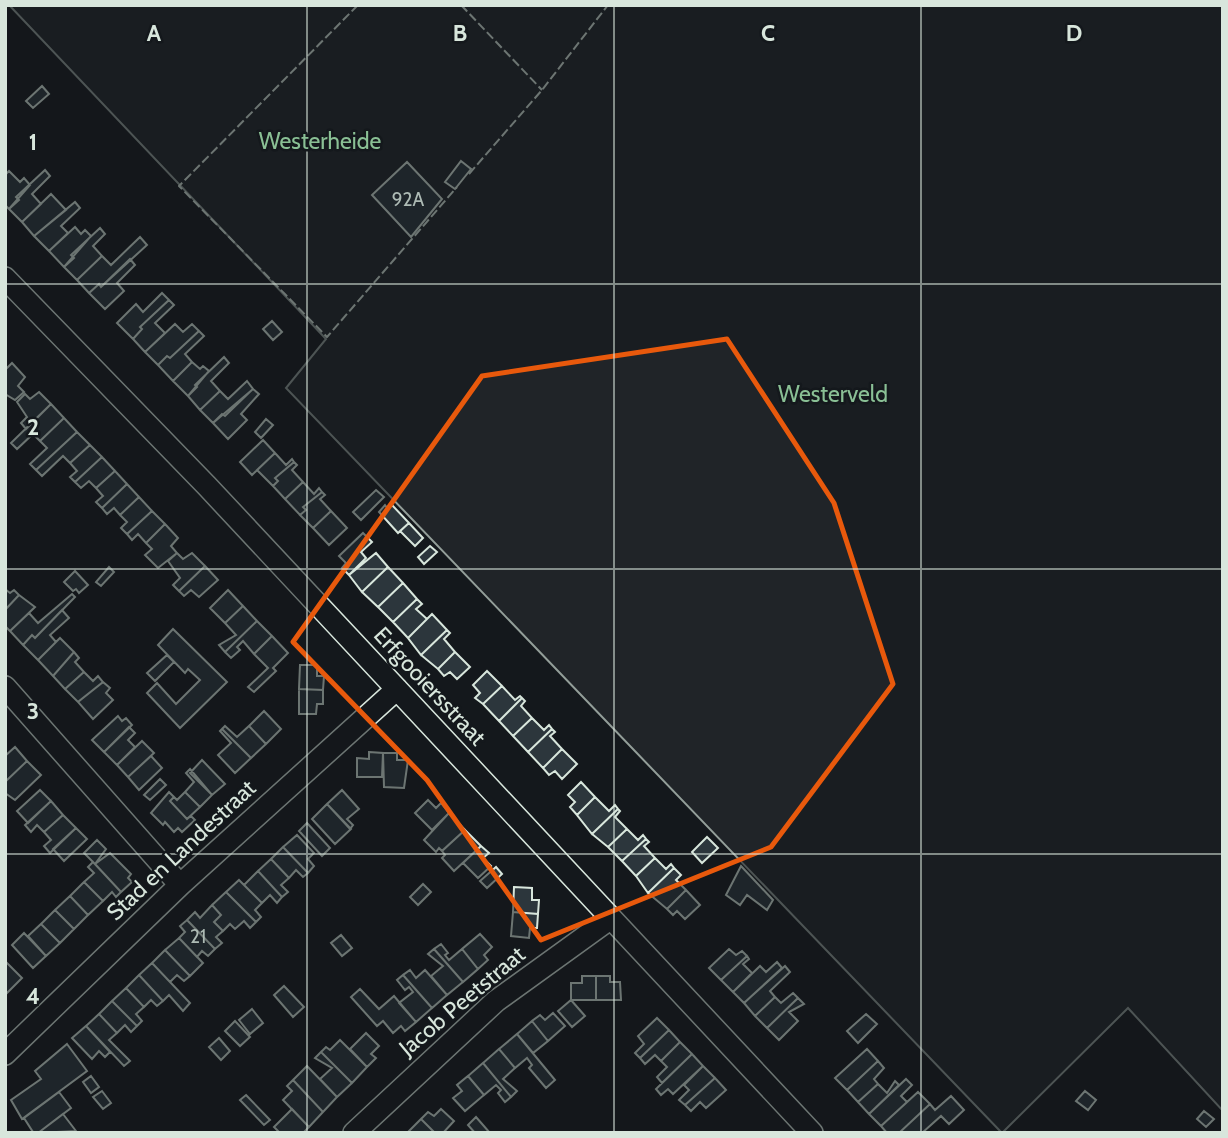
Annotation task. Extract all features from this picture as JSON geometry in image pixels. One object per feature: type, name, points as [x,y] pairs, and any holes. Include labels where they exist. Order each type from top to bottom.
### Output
[{"type":"street","name":"Erfgooiersstraat","points":[[5,278],[198,476],[807,1131]]},
{"type":"street","points":[[5,687],[180,885]]},
{"type":"street","name":"Stad en Landestraat","points":[[5,1054],[180,885],[397,689]]},
{"type":"street","name":"Jacob Peetstraat","points":[[354,1133],[496,1001],[611,918]]},
{"type":"highlighted area","points":[[727,339],[834,503],[893,684],[771,847],[541,940],[427,780],[293,642],[482,376]]},
{"type":"green space","name":"Westerveld","points":[[9,5],[1223,5],[1223,1111],[1128,1008],[1002,1133],[286,388],[326,339]]},
{"type":"building","points":[[42,86],[49,94],[33,108],[26,101]]},
{"type":"building","points":[[461,161],[471,169],[455,189],[445,182]]},
{"type":"building","points":[[407,162],[442,199],[411,237],[372,195]]},
{"type":"building","points":[[45,170],[50,176],[32,194],[41,204],[22,222],[9,209],[19,200],[16,197]]},
{"type":"building","points":[[9,171],[20,182],[24,178],[30,185],[9,209],[5,205],[5,175]]},
{"type":"building","points":[[51,194],[66,210],[34,236],[22,222]]},
{"type":"building","points":[[75,202],[80,208],[61,226],[68,233],[49,251],[34,236]]},
{"type":"building","points":[[75,227],[81,234],[85,230],[91,236],[64,267],[49,251]]},
{"type":"building","points":[[100,228],[105,234],[93,246],[102,256],[77,280],[64,267],[74,258],[71,255]]},
{"type":"building","points":[[140,237],[147,245],[101,287],[99,284],[89,293],[77,280],[102,256],[111,265]]},
{"type":"building","points":[[130,259],[135,265],[117,283],[124,291],[105,309],[89,293],[99,284],[101,287]]},
{"type":"building","points":[[162,293],[169,300],[140,327],[142,329],[133,339],[117,323],[136,304],[143,312]]},
{"type":"building","points":[[169,300],[174,305],[155,323],[165,333],[145,352],[133,339],[142,329],[140,327]]},
{"type":"building","points":[[272,321],[282,332],[273,340],[263,329]]},
{"type":"building","points":[[175,324],[183,332],[192,324],[199,331],[170,358],[167,356],[158,365],[145,352]]},
{"type":"building","points":[[199,331],[204,336],[185,354],[192,362],[173,381],[158,365],[167,356],[170,358]]},
{"type":"building","points":[[224,357],[229,363],[211,381],[220,391],[200,410],[188,396],[197,387],[195,385]]},
{"type":"building","points":[[192,362],[200,369],[203,366],[209,371],[188,396],[173,381]]},
{"type":"building","points":[[12,363],[25,377],[18,386],[24,392],[15,400],[5,394],[5,370]]},
{"type":"building","points":[[247,381],[253,389],[225,416],[222,414],[213,423],[200,410],[220,391],[228,399]]},
{"type":"building","points":[[253,389],[259,394],[241,414],[247,420],[228,439],[213,423]]},
{"type":"building","points":[[39,392],[51,404],[26,429],[21,423],[27,417],[17,402],[25,394],[30,399]]},
{"type":"building","points":[[51,404],[64,418],[40,441],[33,434],[17,449],[11,443]]},
{"type":"building","points":[[64,418],[77,432],[36,470],[30,464],[47,448],[40,441]]},
{"type":"building","points":[[266,419],[273,425],[261,438],[255,432]]},
{"type":"building","points":[[77,432],[90,445],[70,463],[63,456],[42,476],[36,470]]},
{"type":"building","points":[[263,440],[275,453],[252,475],[240,462]]},
{"type":"building","points":[[90,445],[102,457],[75,482],[70,477],[77,471],[70,463]]},
{"type":"building","points":[[275,453],[286,465],[292,459],[294,462],[275,478],[278,481],[273,486],[257,470]]},
{"type":"building","points":[[102,457],[115,471],[96,488],[89,481],[81,488],[75,482]]},
{"type":"building","points":[[294,462],[297,465],[292,470],[303,482],[285,499],[273,486],[278,481],[275,478]]},
{"type":"building","points":[[115,471],[127,484],[102,508],[96,502],[103,496],[96,488]]},
{"type":"building","points":[[303,482],[314,494],[319,488],[322,492],[303,507],[306,510],[300,515],[285,499]]},
{"type":"building","points":[[127,484],[139,497],[120,515],[114,508],[107,514],[102,508]]},
{"type":"building","points":[[376,490],[384,497],[361,520],[353,512]]},
{"type":"building","points":[[322,492],[325,495],[320,499],[331,511],[313,528],[300,515],[306,510],[303,507]]},
{"type":"building","points":[[139,497],[152,511],[127,534],[121,528],[127,522],[120,515]]},
{"type":"building","points":[[385,505],[388,509],[392,505],[409,523],[398,533],[379,512]]},
{"type":"building","points":[[152,511],[165,524],[146,543],[138,534],[132,540],[127,534]]},
{"type":"building","points":[[331,511],[347,528],[329,545],[313,528]]},
{"type":"building","points":[[409,523],[423,538],[415,546],[400,531]]},
{"type":"building","points":[[165,524],[178,538],[171,546],[177,553],[158,568],[145,555],[152,549],[146,543]]},
{"type":"building","points":[[363,533],[372,542],[361,552],[366,558],[349,575],[342,568],[346,563],[339,556]]},
{"type":"building","points":[[430,546],[437,552],[424,564],[418,557]]},
{"type":"building","points":[[177,553],[183,559],[192,553],[205,566],[179,591],[173,585],[180,578],[168,561]]},
{"type":"building","points":[[376,553],[388,567],[362,592],[349,575]]},
{"type":"building","points":[[205,566],[218,580],[199,597],[191,590],[184,596],[179,591]]},
{"type":"building","points":[[109,567],[114,572],[101,586],[96,582]]},
{"type":"building","points":[[388,567],[403,583],[378,607],[362,592]]},
{"type":"building","points":[[75,571],[88,585],[79,593],[64,582]]},
{"type":"building","points":[[403,583],[417,599],[393,622],[378,607]]},
{"type":"building","points":[[5,589],[10,593],[14,590],[19,595],[5,610]]},
{"type":"building","points":[[228,590],[243,606],[225,623],[210,608]]},
{"type":"building","points":[[72,594],[75,597],[35,638],[32,635],[23,645],[10,631],[29,613],[38,623]]},
{"type":"building","points":[[19,595],[35,607],[10,631],[5,626],[5,610]]},
{"type":"building","points":[[417,599],[422,604],[416,609],[427,619],[408,638],[393,622]]},
{"type":"building","points":[[243,606],[257,621],[225,652],[219,645],[236,635],[225,623]]},
{"type":"building","points":[[62,610],[69,618],[50,635],[56,642],[38,660],[23,645],[32,635],[35,638]]},
{"type":"building","points":[[432,614],[447,630],[421,655],[408,638]]},
{"type":"building","points":[[257,621],[272,636],[254,654],[243,641],[237,647],[240,650],[231,658],[225,652]]},
{"type":"building","points":[[173,629],[227,682],[180,728],[147,693],[157,683],[176,704],[200,680],[188,669],[185,673],[158,645]]},
{"type":"building","points":[[447,630],[450,633],[444,639],[455,652],[438,669],[421,655]]},
{"type":"building","points":[[272,636],[288,653],[273,668],[276,671],[254,692],[248,687],[268,668],[254,654]]},
{"type":"building","points":[[60,638],[74,652],[53,676],[38,660]]},
{"type":"building","points":[[74,652],[79,658],[75,662],[84,672],[65,689],[53,676]]},
{"type":"building","points":[[455,652],[470,667],[457,679],[450,672],[444,676],[438,669]]},
{"type":"building","points":[[167,655],[174,662],[155,681],[147,673]]},
{"type":"building","points":[[300,665],[317,665],[317,676],[324,676],[323,690],[299,689]]},
{"type":"building","points":[[487,671],[502,686],[483,704],[475,698],[480,693],[473,685]]},
{"type":"building","points":[[84,672],[93,681],[98,676],[103,682],[78,702],[65,689]]},
{"type":"building","points":[[103,682],[110,688],[106,693],[113,700],[93,719],[78,702]]},
{"type":"building","points":[[502,686],[515,700],[520,696],[522,698],[499,721],[483,704]]},
{"type":"building","points":[[299,689],[323,690],[323,704],[317,704],[316,714],[299,714]]},
{"type":"building","points":[[522,698],[525,701],[521,706],[532,718],[513,736],[499,721]]},
{"type":"building","points":[[264,711],[281,729],[266,744],[249,726]]},
{"type":"building","points":[[118,716],[122,721],[126,718],[132,725],[104,752],[92,740]]},
{"type":"building","points":[[532,718],[544,730],[549,725],[552,729],[528,752],[513,736]]},
{"type":"building","points":[[225,726],[237,737],[249,726],[266,744],[251,758],[222,729]]},
{"type":"building","points":[[129,727],[135,733],[128,740],[135,747],[117,765],[104,752]]},
{"type":"building","points":[[222,729],[251,758],[235,773],[218,755],[231,743],[220,731]]},
{"type":"building","points":[[552,729],[555,732],[550,736],[562,749],[543,768],[528,752]]},
{"type":"building","points":[[142,741],[154,753],[128,777],[117,765]]},
{"type":"building","points":[[15,747],[27,761],[5,782],[5,756]]},
{"type":"building","points":[[562,749],[577,764],[562,779],[555,771],[549,775],[543,768]]},
{"type":"building","points":[[369,752],[383,753],[382,777],[357,777],[357,758],[369,759]]},
{"type":"building","points":[[383,753],[397,753],[397,760],[408,760],[404,788],[384,787]]},
{"type":"building","points":[[151,756],[162,768],[139,790],[128,777]]},
{"type":"building","points":[[202,760],[225,784],[212,795],[190,773]]},
{"type":"building","points":[[27,761],[41,775],[15,800],[5,793],[5,782]]},
{"type":"building","points":[[190,769],[212,795],[200,807],[185,792],[194,782],[186,773]]},
{"type":"building","points":[[160,779],[166,785],[150,800],[144,795]]},
{"type":"building","points":[[581,782],[595,797],[577,815],[570,807],[575,802],[568,795]]},
{"type":"building","points":[[40,790],[51,801],[28,823],[17,811]]},
{"type":"building","points":[[342,790],[359,809],[347,819],[353,825],[350,829],[327,804]]},
{"type":"building","points":[[169,792],[174,797],[170,801],[187,819],[191,816],[195,820],[182,832],[178,828],[174,832],[151,813]]},
{"type":"building","points":[[185,792],[200,807],[187,819],[170,801],[174,797],[177,800]]},
{"type":"building","points":[[595,797],[609,811],[615,805],[618,809],[592,834],[577,815]]},
{"type":"building","points":[[428,800],[436,808],[441,803],[449,813],[432,830],[415,813]]},
{"type":"building","points":[[51,801],[63,815],[44,832],[37,825],[31,832],[25,825]]},
{"type":"building","points":[[327,804],[351,829],[335,844],[312,819]]},
{"type":"building","points":[[618,809],[620,811],[615,817],[627,829],[608,847],[592,834]]},
{"type":"building","points":[[449,813],[465,830],[442,851],[439,848],[436,852],[424,840]]},
{"type":"building","points":[[63,815],[76,828],[50,853],[44,846],[51,840],[44,832]]},
{"type":"building","points":[[307,823],[330,848],[322,856],[299,831]]},
{"type":"building","points":[[76,828],[87,839],[64,861],[53,849]]},
{"type":"building","points":[[627,829],[638,840],[643,835],[646,839],[622,861],[608,847]]},
{"type":"building","points":[[465,830],[481,846],[454,871],[442,858],[445,855],[442,851]]},
{"type":"building","points":[[297,835],[314,853],[308,859],[314,866],[308,873],[283,847]]},
{"type":"building","points":[[707,837],[718,848],[702,863],[692,852]]},
{"type":"building","points":[[646,839],[649,842],[644,846],[655,858],[636,876],[622,861]]},
{"type":"building","points":[[97,840],[106,849],[95,864],[84,853]]},
{"type":"building","points":[[481,846],[489,853],[483,858],[491,866],[478,878],[463,863]]},
{"type":"building","points":[[283,847],[308,873],[303,877],[296,870],[289,878],[271,859]]},
{"type":"building","points":[[110,853],[131,874],[128,878],[132,882],[121,892],[95,864]]},
{"type":"building","points":[[655,858],[666,869],[671,864],[674,868],[648,893],[636,876]]},
{"type":"building","points":[[271,859],[289,878],[281,885],[288,892],[282,897],[258,871]]},
{"type":"building","points":[[93,862],[121,892],[116,897],[112,892],[103,901],[84,882],[94,873],[88,867]]},
{"type":"building","points":[[741,866],[773,900],[767,910],[747,895],[740,905],[726,895]]},
{"type":"building","points":[[496,867],[502,874],[487,888],[480,881]]},
{"type":"building","points":[[674,868],[681,875],[676,880],[686,890],[667,909],[648,893]]},
{"type":"building","points":[[258,871],[282,897],[277,903],[270,895],[262,903],[244,885]]},
{"type":"building","points":[[239,880],[262,903],[255,910],[261,917],[256,922],[226,892]]},
{"type":"building","points":[[84,882],[103,901],[88,915],[70,896]]},
{"type":"building","points":[[423,884],[431,892],[418,905],[410,897]]},
{"type":"building","points":[[514,887],[532,888],[532,900],[539,900],[538,914],[513,912]]},
{"type":"building","points":[[686,890],[700,905],[685,919],[677,911],[673,915],[667,909]]},
{"type":"building","points":[[226,892],[256,922],[250,928],[244,921],[235,929],[230,924],[223,931],[214,922],[221,915],[212,905]]},
{"type":"building","points":[[70,896],[88,915],[74,929],[55,910]]},
{"type":"building","points":[[212,905],[221,915],[214,922],[223,931],[216,937],[222,943],[215,949],[187,920],[195,912],[200,918]]},
{"type":"building","points":[[55,910],[74,929],[60,943],[41,924]]},
{"type":"building","points":[[513,912],[538,914],[537,928],[530,928],[529,938],[511,936]]},
{"type":"building","points":[[187,920],[215,949],[208,956],[202,951],[197,957],[179,938],[185,932],[180,926]]},
{"type":"building","points":[[41,924],[60,943],[46,956],[28,936]]},
{"type":"building","points":[[24,933],[46,956],[33,968],[12,945]]},
{"type":"building","points":[[480,934],[492,947],[484,955],[488,960],[478,969],[462,949]]},
{"type":"building","points":[[341,935],[352,948],[342,956],[331,943]]},
{"type":"building","points":[[179,938],[203,963],[190,976],[165,950]]},
{"type":"building","points":[[441,944],[448,953],[445,955],[449,960],[462,949],[478,969],[463,982],[434,949]]},
{"type":"building","points":[[434,949],[463,982],[447,995],[431,976],[443,966],[428,954]]},
{"type":"building","points":[[729,949],[736,955],[742,951],[747,956],[721,980],[709,968]]},
{"type":"building","points":[[165,950],[190,976],[184,981],[177,975],[170,982],[152,963]]},
{"type":"building","points":[[747,956],[749,959],[743,964],[752,973],[733,992],[721,980]]},
{"type":"building","points":[[5,961],[22,978],[7,993],[5,991]]},
{"type":"building","points":[[777,962],[782,968],[744,1003],[733,992],[760,966],[766,972]]},
{"type":"building","points":[[152,963],[190,1003],[183,1011],[169,995],[163,1001],[139,975]]},
{"type":"building","points":[[785,966],[790,972],[770,991],[775,997],[755,1016],[744,1003]]},
{"type":"building","points":[[410,970],[416,978],[425,970],[447,995],[432,1008],[403,975]]},
{"type":"building","points":[[139,975],[163,1001],[157,1006],[151,1000],[144,1007],[126,988]]},
{"type":"building","points":[[403,975],[432,1008],[416,1022],[399,1003],[413,992],[409,987],[405,990],[397,980]]},
{"type":"building","points":[[582,976],[596,976],[596,1000],[571,1000],[571,983],[582,983]]},
{"type":"building","points":[[596,976],[610,976],[610,982],[620,982],[621,1000],[596,1000]]},
{"type":"building","points":[[284,986],[304,1007],[293,1017],[274,995]]},
{"type":"building","points":[[126,988],[144,1007],[136,1014],[142,1021],[137,1026],[112,1001]]},
{"type":"building","points":[[360,989],[379,1009],[394,996],[416,1022],[405,1031],[401,1026],[393,1033],[383,1021],[377,1026],[351,997]]},
{"type":"building","points":[[793,993],[798,998],[767,1028],[755,1016],[775,997],[781,1003]]},
{"type":"building","points":[[798,998],[804,1004],[789,1012],[798,1021],[779,1040],[767,1028]]},
{"type":"building","points":[[571,1000],[585,1016],[572,1027],[558,1011]]},
{"type":"building","points":[[112,1001],[137,1026],[131,1032],[125,1025],[117,1033],[99,1014]]},
{"type":"building","points":[[252,1009],[263,1023],[250,1034],[239,1020]]},
{"type":"building","points":[[553,1013],[565,1026],[548,1041],[532,1021],[540,1015],[545,1020]]},
{"type":"building","points":[[99,1014],[117,1033],[109,1040],[130,1061],[124,1066],[86,1026]]},
{"type":"building","points":[[866,1014],[877,1024],[858,1043],[847,1031]]},
{"type":"building","points":[[657,1018],[669,1030],[640,1058],[635,1053],[644,1044],[638,1036]]},
{"type":"building","points":[[235,1021],[250,1037],[240,1046],[225,1031]]},
{"type":"building","points":[[532,1021],[548,1041],[533,1053],[517,1034]]},
{"type":"building","points":[[86,1026],[110,1052],[105,1057],[99,1051],[92,1059],[72,1038]]},
{"type":"building","points":[[669,1030],[680,1042],[661,1061],[655,1055],[645,1064],[640,1058]]},
{"type":"building","points":[[366,1033],[379,1046],[371,1054],[376,1058],[367,1067],[350,1049]]},
{"type":"building","points":[[517,1034],[555,1080],[546,1088],[529,1068],[532,1065],[527,1058],[515,1068],[499,1049]]},
{"type":"building","points":[[219,1038],[230,1051],[221,1060],[209,1047]]},
{"type":"building","points":[[340,1040],[367,1067],[352,1083],[321,1052],[326,1047],[330,1050]]},
{"type":"building","points":[[680,1042],[692,1054],[662,1083],[657,1077],[667,1067],[661,1061]]},
{"type":"building","points":[[67,1044],[87,1071],[22,1119],[11,1100],[41,1079],[35,1071]]},
{"type":"building","points":[[499,1049],[515,1068],[503,1079],[517,1091],[511,1097],[483,1063]]},
{"type":"building","points":[[867,1049],[878,1061],[847,1090],[835,1078]]},
{"type":"building","points":[[321,1052],[352,1083],[337,1097],[320,1079],[332,1068],[315,1058]]},
{"type":"building","points":[[692,1054],[703,1066],[673,1094],[668,1089],[661,1095],[656,1089]]},
{"type":"building","points":[[878,1061],[884,1068],[874,1079],[878,1084],[858,1102],[847,1090]]},
{"type":"building","points":[[483,1063],[511,1097],[505,1102],[496,1085],[484,1095],[468,1076]]},
{"type":"building","points":[[307,1066],[337,1097],[323,1112],[293,1080]]},
{"type":"building","points":[[703,1066],[715,1078],[685,1105],[679,1100],[689,1090],[684,1085]]},
{"type":"building","points":[[91,1076],[99,1087],[91,1093],[83,1082]]},
{"type":"building","points":[[468,1076],[484,1095],[465,1111],[453,1098],[462,1091],[457,1085]]},
{"type":"building","points":[[715,1078],[726,1090],[706,1108],[700,1102],[691,1111],[685,1105]]},
{"type":"building","points":[[906,1079],[912,1085],[901,1096],[907,1102],[881,1126],[869,1114]]},
{"type":"building","points":[[293,1080],[323,1112],[309,1127],[283,1100],[292,1091],[287,1086]]},
{"type":"building","points":[[895,1081],[899,1085],[869,1114],[858,1102],[878,1084],[887,1093]]},
{"type":"building","points":[[102,1091],[111,1103],[103,1109],[93,1097]]},
{"type":"building","points":[[1085,1091],[1096,1100],[1088,1110],[1076,1101]]},
{"type":"building","points":[[59,1092],[71,1108],[38,1133],[33,1132],[24,1118]]},
{"type":"building","points":[[918,1092],[930,1104],[899,1133],[887,1133],[881,1126]]},
{"type":"building","points":[[246,1095],[270,1120],[264,1125],[240,1100]]},
{"type":"building","points":[[951,1096],[964,1110],[949,1124],[941,1116],[922,1133],[899,1133],[930,1104],[935,1110]]},
{"type":"building","points":[[292,1109],[309,1127],[303,1133],[280,1133],[274,1127]]},
{"type":"building","points":[[441,1109],[454,1121],[443,1133],[435,1133],[421,1119],[428,1112],[434,1116]]},
{"type":"building","points":[[1204,1111],[1214,1119],[1206,1127],[1197,1119]]},
{"type":"building","points":[[63,1114],[76,1131],[38,1133]]},
{"type":"building","points":[[476,1117],[490,1133],[475,1133],[468,1125]]},
{"type":"building","points":[[421,1119],[435,1133],[407,1133]]},
{"type":"fence","points":[[358,5],[179,186],[327,337],[457,187]]},
{"type":"fence","points":[[461,5],[542,90]]},
{"type":"fence","points":[[469,174],[542,90],[608,5]]},
{"type":"park label","name":"Westerheide","points":[[320,141]]}]
